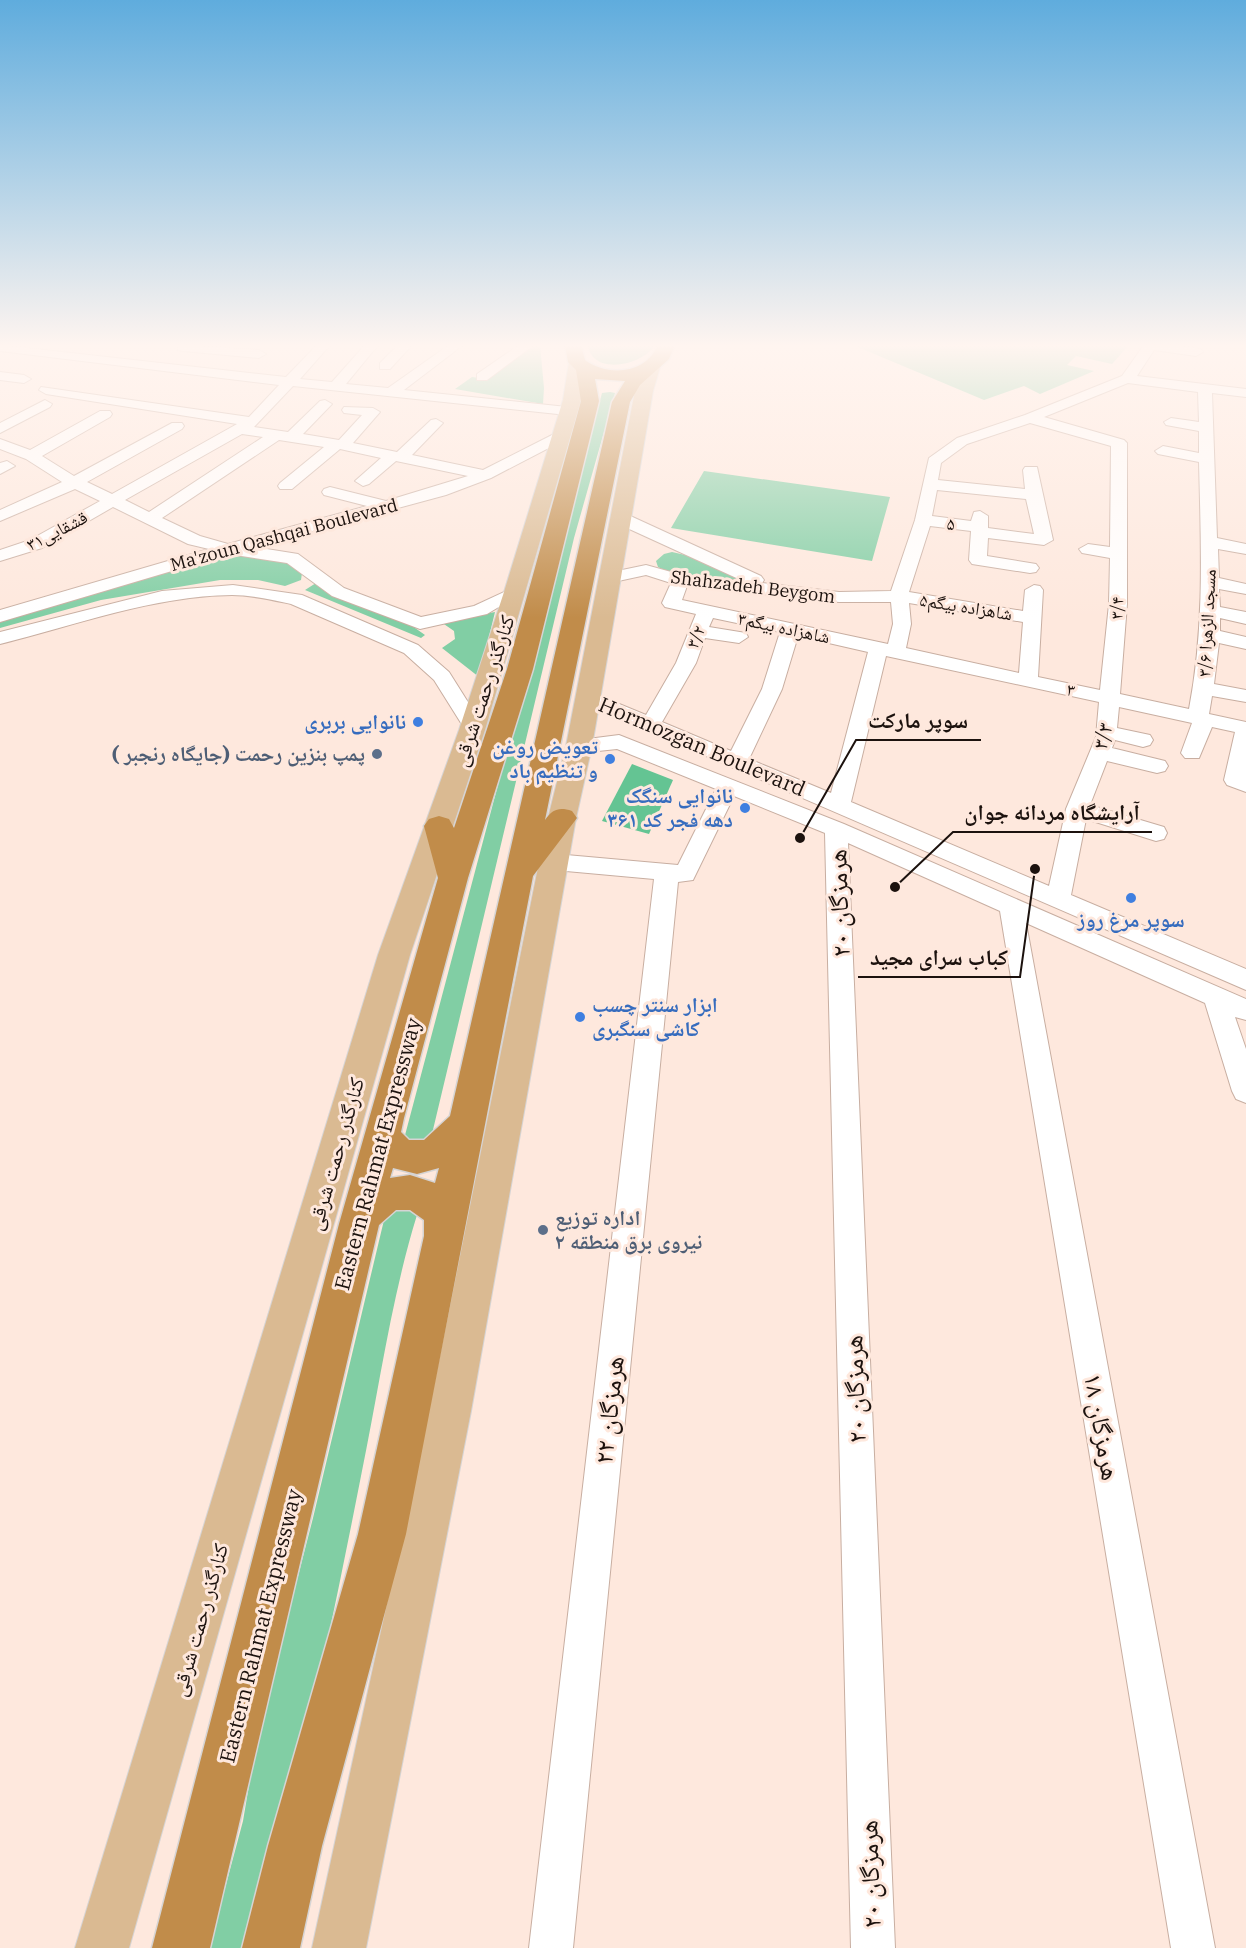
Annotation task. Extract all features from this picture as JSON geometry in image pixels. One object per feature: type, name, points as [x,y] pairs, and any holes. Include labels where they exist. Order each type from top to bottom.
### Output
[{"type":"highway","name":"Eastern Rahmat Expressway","points":[[181,1948],[356,1231],[453,878],[538,606],[581,436]]},
{"type":"highway","points":[[271,1948],[295,1846],[382,1534],[467,1121],[536,869],[615,436]]},
{"type":"highway","points":[[504,630],[538,606]]},
{"type":"highway","points":[[439,826],[453,878]]},
{"type":"highway","points":[[386,1118],[382,1136],[394,1150],[415,1156],[438,1152],[456,1139],[467,1121]]},
{"type":"highway","points":[[356,1231],[364,1210],[384,1196],[408,1192],[429,1198],[443,1214],[443,1235]]},
{"type":"highway","points":[[169,1948],[197,1890]]},
{"type":"main road","name":"کنارگذر رحمت شرقی","points":[[102,1948],[394,955],[504,630],[561,436]]},
{"type":"main road","points":[[339,1948],[450,1411],[536,869],[562,818],[579,746],[636,436]]},
{"type":"street","points":[[32,456],[67,436]]},
{"type":"street","points":[[0,516],[74,483],[158,436]]},
{"type":"street","name":"۳۱قشقایی","points":[[0,556],[36,544],[227,436]]},
{"type":"street","points":[[149,519],[284,436],[397,456],[485,475]]},
{"type":"street","points":[[286,486],[349,436]]},
{"type":"street","points":[[363,481],[421,436]]},
{"type":"street","name":"Ma'zoun Qashqai Boulevard","points":[[0,616],[228,549],[440,492],[485,475],[561,436]]},
{"type":"street","points":[[899,596],[922,520],[934,461],[962,441],[977,436]]},
{"type":"street","name":"۳/۴","points":[[1094,436],[1119,443],[1118,604],[1111,699]]},
{"type":"street","name":"مسجد الزهرا ۳/۶","points":[[1192,753],[1201,718],[1210,635],[1207,436]]},
{"type":"street","points":[[0,444],[32,456],[55,473],[74,483],[194,540],[228,549],[292,558],[338,592],[420,623],[432,632],[432,639],[426,645],[411,649]]},
{"type":"street","points":[[103,452],[119,457]]},
{"type":"street","points":[[1164,459],[1208,466]]},
{"type":"street","points":[[2,466],[55,473]]},
{"type":"street","points":[[1031,470],[1033,495],[1043,535],[1056,556]]},
{"type":"street","points":[[930,484],[1033,495]]},
{"type":"street","points":[[330,492],[388,506]]},
{"type":"street","points":[[621,518],[777,590]]},
{"type":"street","points":[[148,573],[164,560],[172,542],[149,519]]},
{"type":"street","name":"۵","points":[[922,520],[979,525],[1043,535],[1063,532]]},
{"type":"street","points":[[979,525],[978,560],[1030,568]]},
{"type":"street","points":[[1209,544],[1243,557]]},
{"type":"street","points":[[646,570],[644,561],[656,550],[673,548],[693,553]]},
{"type":"street","points":[[1088,549],[1118,554]]},
{"type":"street","name":"Shahzadeh Beygom","points":[[609,578],[646,570],[681,580],[839,597],[899,596]]},
{"type":"street","points":[[275,595],[306,585],[311,572]]},
{"type":"street","name":"۳شاهزاده بیگم","points":[[681,580],[671,603],[887,650]]},
{"type":"street","points":[[1210,582],[1246,589]]},
{"type":"street","name":"Ma'zoun Qashqai Boulevard","points":[[0,638],[162,596],[233,590],[275,595],[296,599],[411,649],[442,676],[473,726]]},
{"type":"street","points":[[1028,681],[1034,590]]},
{"type":"street","points":[[420,623],[480,610],[515,592]]},
{"type":"street","name":"شاهزاده بیگم۵","points":[[899,596],[1032,618]]},
{"type":"street","name":"هرمزگان ۲۰","points":[[873,1948],[837,817],[887,650],[902,624],[899,596]]},
{"type":"street","points":[[1211,610],[1246,618]]},
{"type":"street","name":"۳/۲","points":[[645,722],[686,663],[706,611]]},
{"type":"street","points":[[737,761],[772,689],[791,629]]},
{"type":"street","points":[[699,631],[739,637]]},
{"type":"street","points":[[1210,635],[1246,643]]},
{"type":"street","name":"۳","points":[[887,650],[1201,718],[1246,730]]},
{"type":"street","points":[[1203,688],[1246,696]]},
{"type":"street","name":"Hormozgan Boulevard","points":[[588,698],[737,761],[837,817],[1011,906],[1246,1010]]},
{"type":"street","name":"۳/۳","points":[[1058,899],[1077,808],[1100,752],[1111,699]]},
{"type":"street","points":[[619,742],[611,737],[609,730],[612,724],[620,719],[645,722]]},
{"type":"street","points":[[1246,730],[1235,780],[1246,785]]},
{"type":"street","points":[[1100,752],[1143,740]]},
{"type":"street","name":"Hormozgan Boulevard","points":[[579,746],[619,742],[728,786],[837,817],[1058,899],[1246,980]]},
{"type":"street","points":[[1100,752],[1157,766]]},
{"type":"street","name":"هرمزگان ۲۲","points":[[551,1948],[676,873],[728,786]]},
{"type":"street","points":[[1077,808],[1156,833]]},
{"type":"street","points":[[536,869],[676,873]]},
{"type":"street","name":"هرمزگان ۱۸","points":[[1011,906],[1193,1948]]},
{"type":"street","points":[[1216,997],[1246,1091]]},
{"type":"green space","points":[[591,436],[603,436],[574,538],[432,1134],[422,1142],[404,1139]]},
{"type":"green space","points":[[704,471],[890,497],[872,561],[671,528]]},
{"type":"green space","points":[[672,552],[694,557],[757,585],[693,579],[658,567],[656,561],[664,554]]},
{"type":"green space","points":[[238,555],[280,558],[302,573],[301,580],[285,586],[258,580],[220,580],[101,600],[0,628],[0,621],[208,560]]},
{"type":"green space","points":[[316,583],[408,623],[425,635],[421,638],[305,590]]},
{"type":"green space","points":[[495,612],[479,677],[442,648],[455,639],[454,631],[441,622]]},
{"type":"green space","points":[[632,764],[673,780],[649,834],[602,821]]},
{"type":"green space","points":[[400,1203],[417,1215],[393,1312],[312,1713],[268,1890],[251,1948],[209,1948],[243,1821],[258,1732],[313,1518],[384,1220]]},
{"type":"place","name":"نانوایی بربری","points":[[418,722]]},
{"type":"place","name":"پمپ بنزین رحمت (جایگاه رنجبر )","points":[[377,754]]},
{"type":"place","name":"تعویض روغن و تنظیم باد","points":[[610,759]]},
{"type":"place","name":"نانوایی سنگک دهه فجر کد ۳۶۱","points":[[745,808]]},
{"type":"place","name":"سوپر مارکت","points":[[800,838]]},
{"type":"place","name":"کباب سرای مجید","points":[[1035,869]]},
{"type":"place","name":"آرایشگاه مردانه جوان","points":[[895,887]]},
{"type":"place","name":"سوپر مرغ روز","points":[[1131,898]]},
{"type":"place","name":"ابزار سنتر چسب کاشی سنگبری","points":[[580,1017]]},
{"type":"place","name":"اداره توزیع نیروی برق منطقه ۲","points":[[543,1230]]}]
